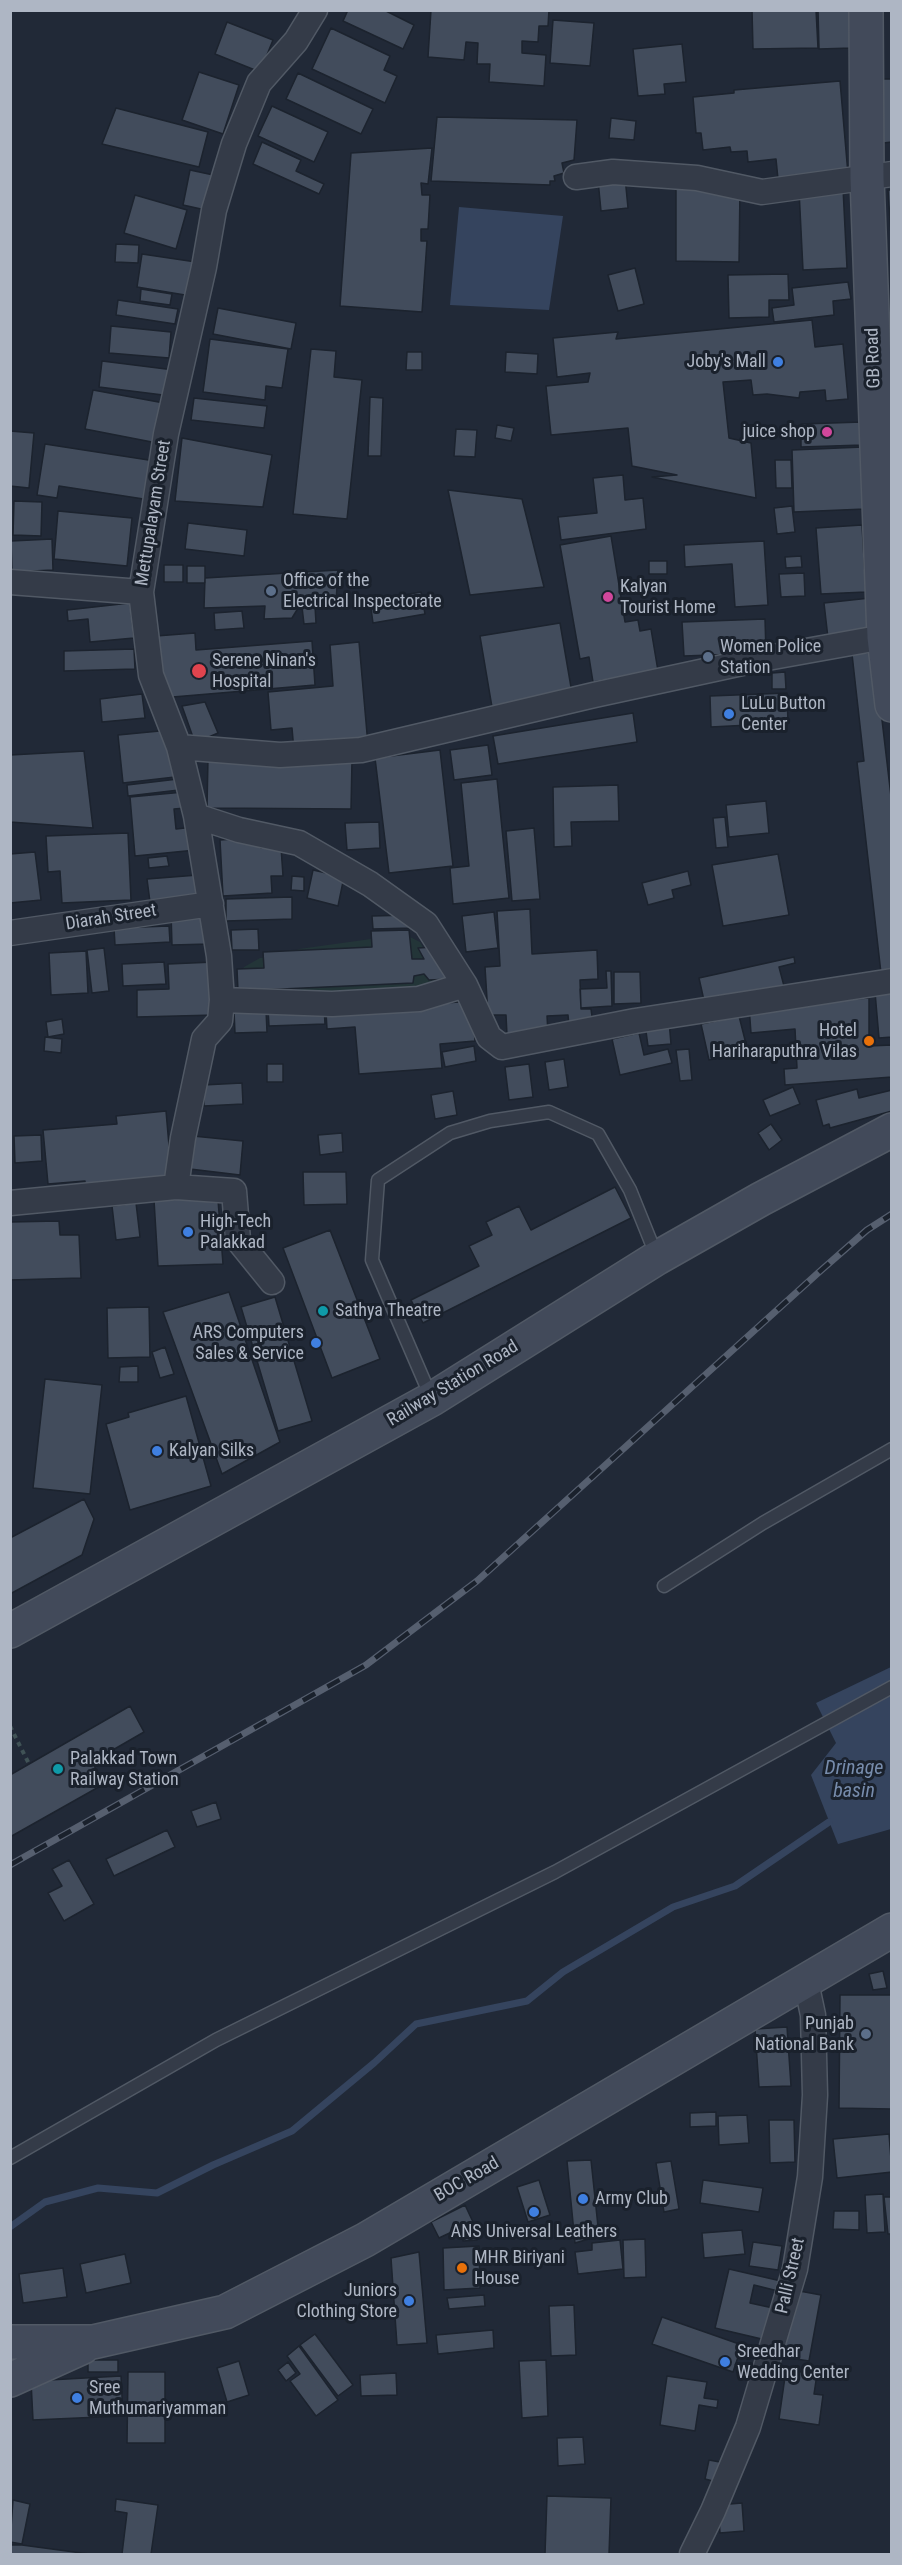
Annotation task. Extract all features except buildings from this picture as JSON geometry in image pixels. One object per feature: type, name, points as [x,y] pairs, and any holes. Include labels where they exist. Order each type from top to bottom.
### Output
[{"type":"street","name":"Mettupalayam Street","points":[[176,1187],[204,1039],[220,1021],[222,1000],[211,904],[196,816],[179,747],[151,675],[141,592],[166,434],[214,210],[234,144],[259,83],[296,42],[315,10]]},
{"type":"street","name":"GB Road","points":[[866,10],[879,176],[884,424],[884,637],[891,705]]},
{"type":"street","points":[[576,177],[613,172],[697,178],[762,192],[879,176]]},
{"type":"street","points":[[10,582],[141,592]]},
{"type":"street","points":[[179,747],[280,754],[361,750],[594,695],[756,660],[884,637]]},
{"type":"street","points":[[196,816],[239,830],[299,843],[370,884],[426,924],[465,985],[489,1037],[502,1047],[635,1021],[891,981]]},
{"type":"street","name":"Diarah Street","points":[[10,933],[211,904]]},
{"type":"street","points":[[222,1000],[332,1004],[419,999],[465,985]]},
{"type":"street","name":"Railway Station Road","points":[[10,1631],[432,1399],[657,1258],[761,1199],[891,1130]]},
{"type":"street","points":[[10,1203],[176,1187],[234,1191],[238,1240],[272,1282]]},
{"type":"street","name":"BOC Road","points":[[10,2342],[93,2342],[225,2312],[365,2240],[891,1930]]},
{"type":"street","name":"Palli Street","points":[[692,2554],[713,2511],[748,2427],[795,2269],[810,2177],[815,2094],[813,2015],[806,1982]]},
{"type":"street","points":[[10,2380],[93,2342]]},
{"type":"lane","points":[[432,1399],[372,1260],[378,1180],[450,1133],[490,1121],[549,1112],[598,1134],[630,1190],[657,1258]]},
{"type":"lane","points":[[664,1586],[763,1523],[891,1449]]},
{"type":"lane","points":[[10,2157],[216,2040],[555,1872],[891,1687]]},
{"type":"path","points":[[10,1726],[29,1764]]},
{"type":"shaded area","points":[[385,937],[410,937],[420,942],[442,983],[413,991],[338,994],[294,989],[244,992],[241,975],[244,967],[260,958],[284,955],[299,949]]},
{"type":"water","points":[[459,207],[563,216],[549,310],[450,305]]},
{"type":"water","name":"Drinage basin","points":[[891,1667],[891,1829],[838,1844],[811,1775],[836,1743],[816,1703]]},
{"type":"waterway","points":[[10,2227],[45,2202],[98,2188],[157,2193],[213,2165],[292,2131],[374,2063],[416,2024],[527,2001],[563,1972],[673,1907],[735,1886],[829,1822]]},
{"type":"railway","points":[[10,1865],[366,1665],[477,1581],[818,1273],[867,1230],[892,1214]]},
{"type":"place","name":"Joby's Mall","points":[[778,362]]},
{"type":"place","name":"juice shop","points":[[827,432]]},
{"type":"place","name":"Office of the Electrical Inspectorate","points":[[271,591]]},
{"type":"place","name":"Kalyan Tourist Home","points":[[608,597]]},
{"type":"place","name":"Women Police Station","points":[[708,657]]},
{"type":"place","name":"Serene Ninan's Hospital","points":[[199,671]]},
{"type":"place","name":"LuLu Button Center","points":[[729,714]]},
{"type":"place","name":"Hotel Hariharaputhra Vilas","points":[[869,1041]]},
{"type":"place","name":"High-Tech Palakkad","points":[[188,1232]]},
{"type":"place","name":"Sathya Theatre","points":[[323,1311]]},
{"type":"place","name":"ARS Computers Sales & Service","points":[[316,1343]]},
{"type":"place","name":"Kalyan Silks","points":[[157,1451]]},
{"type":"place","name":"Palakkad Town Railway Station","points":[[58,1769]]},
{"type":"place","name":"Punjab National Bank","points":[[866,2034]]},
{"type":"place","name":"Army Club","points":[[583,2199]]},
{"type":"place","name":"ANS Universal Leathers","points":[[534,2212]]},
{"type":"place","name":"MHR Biriyani House","points":[[462,2268]]},
{"type":"place","name":"Juniors Clothing Store","points":[[409,2301]]},
{"type":"place","name":"Sreedhar Wedding Center","points":[[725,2362]]},
{"type":"place","name":"Sree Muthumariyamman","points":[[77,2398]]}]
